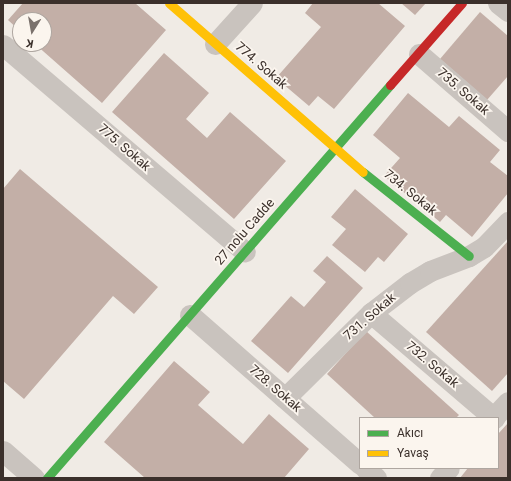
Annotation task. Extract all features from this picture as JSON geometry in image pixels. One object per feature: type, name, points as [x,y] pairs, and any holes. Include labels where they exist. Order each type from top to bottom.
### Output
[{"type":"street","name":"774. Sokak","points":[[169,3],[336,149]]},
{"type":"street","points":[[215,44],[252,3]]},
{"type":"street","name":"27 nolu Cadde","points":[[46,477],[336,149],[462,3]]},
{"type":"street","points":[[498,3],[508,11]]},
{"type":"street","name":"775. Sokak","points":[[3,45],[245,252]]},
{"type":"street","name":"735. Sokak","points":[[419,54],[508,131]]},
{"type":"street","name":"734. Sokak","points":[[336,149],[469,256]]},
{"type":"street","name":"731. Sokak","points":[[285,398],[371,313],[410,283],[430,271],[469,256],[495,237],[508,222]]},
{"type":"street","name":"732. Sokak","points":[[371,313],[493,417]]},
{"type":"street","name":"728. Sokak","points":[[190,315],[359,463]]},
{"type":"street","points":[[495,417],[508,402]]},
{"type":"street","points":[[3,451],[46,477]]},
{"type":"street","points":[[366,469],[376,478]]},
{"type":"street","points":[[440,478],[448,469]]},
{"type":"building","points":[[23,3],[135,3],[166,30],[102,103],[44,52],[52,52],[52,12],[15,12]]},
{"type":"building","points":[[313,3],[378,3],[405,26],[334,109],[318,96],[309,106],[276,78],[321,27],[305,13]]},
{"type":"building","points":[[401,3],[426,3],[415,15]]},
{"type":"building","points":[[480,12],[508,36],[508,76],[487,100],[440,59]]},
{"type":"building","points":[[12,15],[12,24],[8,20]]},
{"type":"building","points":[[164,53],[209,93],[186,119],[207,138],[230,112],[286,161],[234,219],[112,112]]},
{"type":"building","points":[[408,93],[449,127],[459,116],[500,150],[490,162],[508,176],[508,193],[472,237],[446,215],[440,222],[384,176],[400,158],[373,135]]},
{"type":"building","points":[[20,169],[158,287],[134,314],[113,296],[24,399],[3,381],[3,189]]},
{"type":"building","points":[[355,189],[408,234],[384,262],[378,257],[365,272],[332,245],[346,229],[331,217]]},
{"type":"building","points":[[508,241],[508,373],[492,391],[426,332]]},
{"type":"building","points":[[327,256],[363,288],[288,373],[251,341],[291,296],[304,307],[326,282],[313,271]]},
{"type":"building","points":[[366,331],[459,415],[457,417],[374,417],[327,374]]},
{"type":"building","points":[[174,361],[210,392],[198,405],[243,444],[269,414],[309,449],[284,478],[145,478],[104,442]]},
{"type":"building","points":[[508,423],[508,478],[460,478],[467,469],[499,469],[499,433]]},
{"type":"traffic: fast","points":[[47,478],[390,85]]},
{"type":"traffic: fast","points":[[363,172],[469,256]]},
{"type":"traffic: slow","points":[[169,3],[363,172]]},
{"type":"traffic: jam","points":[[390,85],[462,3]]}]
